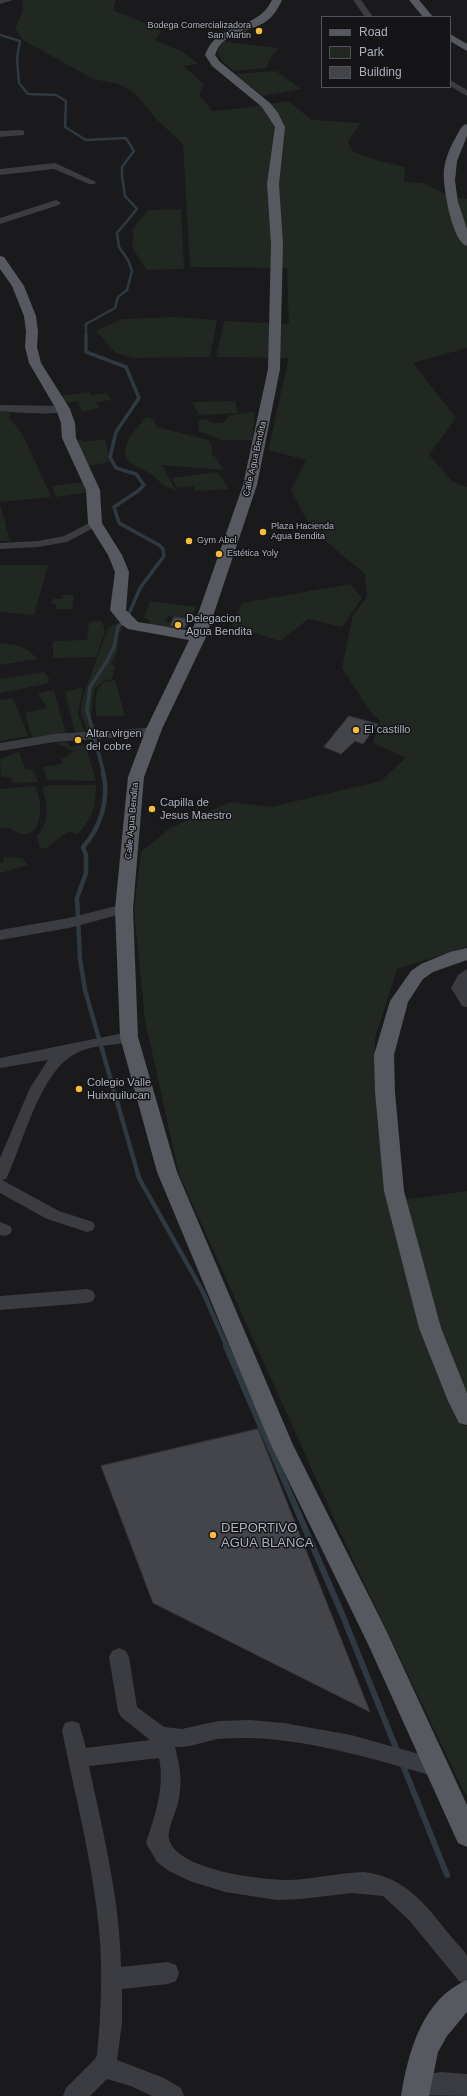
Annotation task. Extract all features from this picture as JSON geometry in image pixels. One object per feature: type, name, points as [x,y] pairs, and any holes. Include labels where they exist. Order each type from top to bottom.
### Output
[{"type":"main road","name":"Calle Agua Bendita","points":[[277,0],[274,9],[268,17],[224,36],[215,43],[210,51],[210,55],[216,64],[266,105],[273,113],[280,127],[273,184],[277,244],[274,369],[250,485],[198,637],[154,729],[136,778],[124,909],[129,1037],[167,1172],[282,1445],[377,1638],[467,1834]]},
{"type":"main road","points":[[414,0],[427,16]]},
{"type":"main road","points":[[451,38],[467,48]]},
{"type":"main road","points":[[467,127],[454,152],[449,172],[453,198],[461,229],[467,242]]},
{"type":"main road","points":[[0,260],[18,286],[30,316],[32,332],[31,347],[35,363],[63,409],[68,423],[69,438],[93,490],[95,523],[115,555],[122,572],[118,610],[124,618],[143,629],[198,637]]},
{"type":"main road","points":[[467,954],[456,956],[427,968],[417,975],[399,1001],[384,1055],[385,1092],[394,1191],[430,1328],[459,1401],[467,1416]]},
{"type":"main road","points":[[415,2092],[419,2065],[426,2042],[433,2030],[458,2000],[467,1994]]},
{"type":"street","points":[[0,2],[9,0]]},
{"type":"street","points":[[357,0],[369,16]]},
{"type":"street","points":[[451,83],[467,94]]},
{"type":"street","points":[[0,134],[21,133]]},
{"type":"street","points":[[0,172],[55,166],[92,182]]},
{"type":"street","points":[[0,221],[56,203]]},
{"type":"street","points":[[0,408],[38,410],[63,409]]},
{"type":"street","points":[[0,546],[38,544],[67,539],[95,523]]},
{"type":"street","points":[[0,747],[54,738],[146,732]]},
{"type":"street","points":[[0,935],[68,924],[124,909]]},
{"type":"street","points":[[467,974],[458,987],[458,992],[467,1002]]},
{"type":"street","points":[[0,1063],[67,1051],[84,1044],[99,1043],[129,1037]]},
{"type":"street","points":[[0,1175],[39,1083],[54,1064],[67,1051]]},
{"type":"street","points":[[0,1186],[53,1215],[87,1226]]},
{"type":"street","points":[[0,1303],[87,1296]]},
{"type":"street","points":[[118,1657],[128,1711],[162,1742],[170,1770],[169,1798],[156,1843],[160,1842],[166,1856],[192,1872],[238,1885],[266,1889],[291,1890],[365,1883],[388,1887],[406,1901],[467,1973]]},
{"type":"street","points":[[77,1758],[218,1730],[250,1728],[319,1737],[385,1752],[438,1768]]},
{"type":"street","points":[[72,1730],[106,1898],[110,1932],[111,1979],[110,2044],[103,2067],[74,2096]]},
{"type":"street","points":[[111,1979],[168,1973]]},
{"type":"street","points":[[103,2067],[134,2075],[155,2084],[173,2096]]},
{"type":"street","points":[[415,2092],[441,2083],[467,2085]]},
{"type":"green space","points":[[22,0],[116,0],[113,10],[162,30],[155,40],[183,52],[198,64],[184,66],[204,85],[199,94],[212,111],[245,108],[288,101],[312,120],[361,123],[348,141],[352,151],[376,160],[405,167],[404,182],[423,183],[453,198],[467,199],[467,348],[413,363],[456,418],[429,455],[453,482],[467,487],[467,947],[397,969],[375,1038],[375,1088],[379,1141],[388,1202],[467,1191],[467,1795],[463,1790],[346,1545],[179,1174],[145,1020],[134,910],[141,852],[170,828],[231,802],[271,807],[381,781],[406,758],[373,743],[380,721],[370,711],[342,668],[353,615],[367,597],[365,574],[322,538],[305,517],[291,490],[306,460],[268,450],[289,358],[216,357],[224,321],[289,324],[287,268],[190,267],[183,144],[155,118],[136,94],[119,84],[93,79],[23,40],[15,29],[23,10]]},
{"type":"green space","points":[[224,41],[279,48],[271,57],[266,68],[234,71],[222,61],[217,52]]},
{"type":"green space","points":[[276,71],[301,89],[263,96],[235,74]]},
{"type":"green space","points":[[181,209],[184,269],[147,270],[132,247],[134,236],[132,230],[148,210]]},
{"type":"green space","points":[[175,317],[217,320],[210,357],[134,358],[116,353],[96,331],[122,319]]},
{"type":"green space","points":[[89,392],[91,395],[107,393],[111,400],[96,402],[99,408],[82,412],[78,401],[64,403],[61,396]]},
{"type":"green space","points":[[235,401],[238,413],[199,415],[192,402]]},
{"type":"green space","points":[[0,410],[11,410],[9,417],[24,437],[51,497],[0,502]]},
{"type":"green space","points":[[255,412],[252,440],[221,440],[199,431],[198,420],[206,419],[212,423],[223,423],[230,415]]},
{"type":"green space","points":[[146,417],[153,419],[157,427],[208,440],[212,446],[212,453],[224,470],[162,465],[176,491],[162,484],[150,473],[133,465],[127,457],[125,451],[126,445],[133,433]]},
{"type":"green space","points":[[105,439],[110,462],[87,466],[76,441],[81,440],[84,442]]},
{"type":"green space","points":[[217,472],[229,489],[195,491],[194,486],[177,488],[172,478]]},
{"type":"green space","points":[[84,482],[88,492],[56,497],[52,486]]},
{"type":"green space","points":[[0,504],[10,541],[0,541]]},
{"type":"green space","points":[[0,565],[48,565],[34,615],[0,612]]},
{"type":"green space","points":[[350,584],[362,598],[342,627],[308,619],[280,641],[232,626],[242,603]]},
{"type":"green space","points":[[63,595],[74,595],[72,609],[56,609],[56,604],[52,604],[53,599],[62,599]]},
{"type":"green space","points":[[150,601],[196,607],[190,619],[168,616],[165,622],[170,623],[168,628],[149,625],[150,620],[144,618]]},
{"type":"green space","points":[[102,621],[105,631],[96,657],[53,658],[53,641],[87,640],[89,622]]},
{"type":"green space","points":[[117,623],[123,628],[119,633],[117,653],[111,664],[115,666],[112,679],[103,681],[94,690],[91,717],[97,732],[88,733],[81,713],[82,699],[108,628]]},
{"type":"green space","points":[[0,643],[21,647],[30,652],[37,659],[0,665]]},
{"type":"green space","points":[[44,672],[50,680],[46,684],[0,693],[0,677],[1,679]]},
{"type":"green space","points":[[115,680],[125,716],[97,716],[96,703],[98,689],[103,683]]},
{"type":"green space","points":[[83,687],[78,714],[85,733],[75,733],[65,692]]},
{"type":"green space","points":[[54,690],[66,734],[32,737],[25,713],[47,708],[38,693]]},
{"type":"green space","points":[[13,698],[28,736],[0,741],[0,700]]},
{"type":"green space","points":[[68,742],[70,747],[85,744],[96,781],[47,780],[43,767],[62,764],[62,759],[74,751],[55,743]]},
{"type":"green space","points":[[19,752],[25,769],[33,770],[38,782],[13,783],[12,778],[1,776],[0,759]]},
{"type":"green space","points":[[53,785],[96,785],[93,811],[79,833],[76,834],[69,831],[46,848],[40,849],[37,836],[44,824],[47,812],[42,787]]},
{"type":"green space","points":[[36,787],[40,808],[39,818],[35,830],[24,835],[14,831],[11,828],[0,828],[0,789]]},
{"type":"green space","points":[[4,857],[22,858],[28,865],[0,873],[0,863],[3,863]]},
{"type":"building","name":"Delegacion Agua Bendita","points":[[174,617],[189,619],[185,628],[170,626]]},
{"type":"building","name":"El castillo","points":[[349,716],[378,724],[363,744],[355,741],[341,754],[324,747]]},
{"type":"building","name":"DEPORTIVO AGUA BLANCA","points":[[258,1429],[370,1712],[153,1603],[101,1466]]},
{"type":"waterway","points":[[0,35],[20,41],[17,58],[19,83],[28,94],[56,95],[66,101],[65,127],[86,140],[126,138],[134,151],[122,167],[122,176],[125,196],[137,209],[117,233],[119,247],[128,260],[132,271],[127,290],[118,297],[115,308],[86,324],[86,352],[126,367],[139,398],[116,432],[110,457],[116,468],[136,474],[144,485],[138,491],[114,507],[119,523],[159,545],[163,549],[164,556],[140,588],[128,616],[118,627],[114,647],[107,661],[90,687],[87,710],[104,774]]},
{"type":"waterway","points":[[103,773],[105,793],[102,813],[99,822],[89,840],[83,847],[86,855],[86,873],[77,898],[80,959],[85,990],[139,1178],[203,1292],[227,1347]]},
{"type":"waterway","points":[[226,1346],[342,1614],[398,1753]]},
{"type":"waterway","points":[[402,1763],[447,1875]]},
{"type":"place","name":"Bodega Comercializadora San Martin","points":[[259,31]]},
{"type":"place","name":"Plaza Hacienda Agua Bendita","points":[[263,532]]},
{"type":"place","name":"Gym Abel","points":[[189,541]]},
{"type":"place","name":"Estética Yoly","points":[[219,554]]},
{"type":"place","name":"Delegacion Agua Bendita","points":[[178,625]]},
{"type":"place","name":"El castillo","points":[[356,730]]},
{"type":"place","name":"Altar virgen del cobre","points":[[78,740]]},
{"type":"place","name":"Capilla de Jesus Maestro","points":[[152,809]]},
{"type":"place","name":"Colegio Valle Huixquilucan","points":[[79,1089]]},
{"type":"place","name":"DEPORTIVO AGUA BLANCA","points":[[213,1535]]}]
